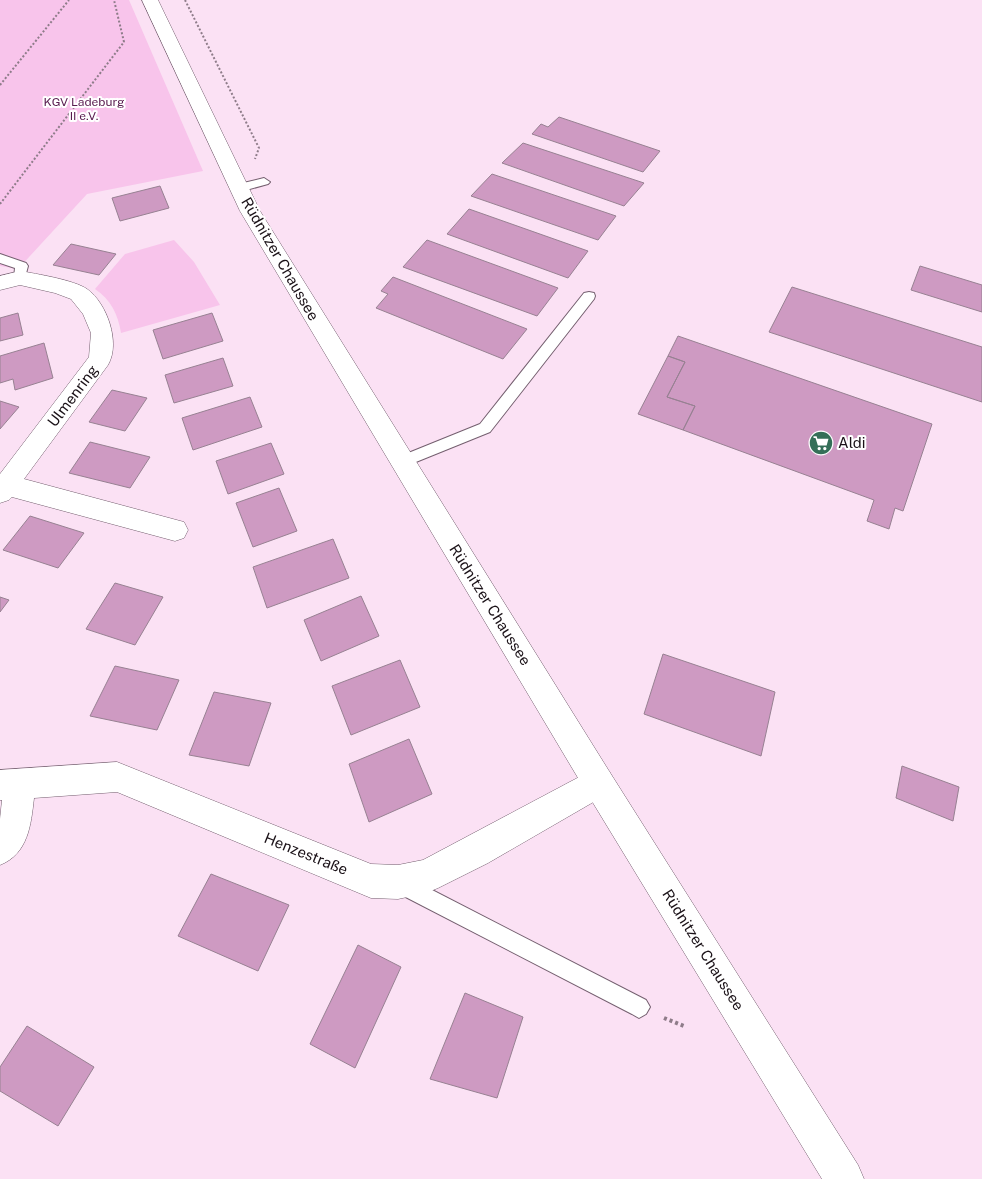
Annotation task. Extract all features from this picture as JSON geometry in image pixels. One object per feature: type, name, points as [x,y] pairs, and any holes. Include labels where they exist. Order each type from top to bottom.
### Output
[{"type":"main road","name":"Rüdnitzer Chaussee","points":[[150,0],[158,19],[253,185],[250,212],[598,782],[844,1179]]},
{"type":"main road","name":"Ulmenring","points":[[10,281],[60,287],[79,294],[93,311],[102,333],[100,360],[3,489],[175,530]]},
{"type":"main road","name":"Henzestraße","points":[[10,785],[117,777],[371,881],[398,882],[426,876],[476,851],[598,782]]},
{"type":"main road","points":[[0,850],[15,828],[10,785]]},
{"type":"lane","points":[[0,258],[22,266],[10,281]]},
{"type":"lane","points":[[402,462],[485,428],[589,296]]},
{"type":"lane","points":[[398,882],[639,1007]]},
{"type":"path","points":[[0,84],[69,0]]},
{"type":"path","points":[[0,204],[124,42],[114,0]]},
{"type":"path","points":[[185,0],[259,148],[252,169],[253,185]]},
{"type":"green space","name":"KGV Ladeburg II e.V.","points":[[0,0],[129,0],[203,171],[87,194],[18,269],[0,266]]},
{"type":"green space","points":[[174,240],[194,262],[220,305],[121,333],[113,308],[95,289],[125,254]]},
{"type":"building","points":[[559,117],[660,151],[643,172],[532,134],[541,124],[548,127]]},
{"type":"building","points":[[523,143],[644,183],[624,206],[502,163]]},
{"type":"building","points":[[492,174],[616,216],[598,240],[471,196]]},
{"type":"building","points":[[160,186],[169,208],[120,221],[112,198]]},
{"type":"building","points":[[469,209],[588,251],[568,278],[447,234]]},
{"type":"building","points":[[427,240],[558,288],[537,316],[403,267]]},
{"type":"building","points":[[71,244],[116,254],[99,275],[53,265]]},
{"type":"building","points":[[920,266],[982,285],[982,312],[911,290]]},
{"type":"building","points":[[393,277],[527,329],[503,359],[376,308],[388,294],[381,291]]},
{"type":"building","points":[[792,287],[982,347],[982,402],[769,332]]},
{"type":"building","points":[[18,313],[23,335],[0,341],[0,318]]},
{"type":"building","points":[[212,313],[223,341],[163,359],[153,330]]},
{"type":"building","name":"Aldi","points":[[678,336],[932,424],[903,511],[895,508],[889,529],[867,521],[874,500],[683,430],[695,406],[667,397],[685,362],[668,356]]},
{"type":"building","points":[[44,343],[53,378],[15,390],[13,379],[0,383],[0,356]]},
{"type":"building","points":[[668,356],[685,362],[667,397],[695,406],[683,430],[638,414]]},
{"type":"building","points":[[223,358],[233,386],[174,403],[165,375]]},
{"type":"building","points":[[112,390],[147,398],[125,431],[89,422]]},
{"type":"building","points":[[250,397],[262,427],[193,450],[182,418]]},
{"type":"building","points":[[0,401],[19,407],[0,429]]},
{"type":"building","points":[[90,442],[150,457],[130,488],[69,473]]},
{"type":"building","points":[[271,443],[284,474],[228,494],[216,461]]},
{"type":"building","points":[[279,488],[297,531],[253,547],[236,503]]},
{"type":"building","points":[[30,516],[84,533],[58,568],[3,550]]},
{"type":"building","points":[[333,539],[349,578],[267,608],[253,567]]},
{"type":"building","points":[[115,583],[163,597],[135,645],[86,629]]},
{"type":"building","points":[[361,596],[379,636],[321,661],[304,620]]},
{"type":"building","points":[[0,597],[9,600],[0,612]]},
{"type":"building","points":[[663,654],[775,692],[761,756],[644,714]]},
{"type":"building","points":[[400,660],[420,707],[351,735],[332,686]]},
{"type":"building","points":[[115,666],[179,680],[157,730],[90,716]]},
{"type":"building","points":[[214,692],[271,703],[249,766],[189,755]]},
{"type":"building","points":[[409,739],[432,794],[369,822],[349,764]]},
{"type":"building","points":[[902,766],[959,787],[953,821],[896,798]]},
{"type":"building","points":[[211,874],[289,905],[258,971],[178,936]]},
{"type":"building","points":[[358,945],[401,967],[355,1068],[310,1044]]},
{"type":"building","points":[[465,993],[523,1017],[497,1098],[430,1079]]},
{"type":"building","points":[[27,1026],[94,1067],[58,1126],[0,1091],[0,1067]]},
{"type":"place","name":"Aldi","points":[[821,443]]}]
